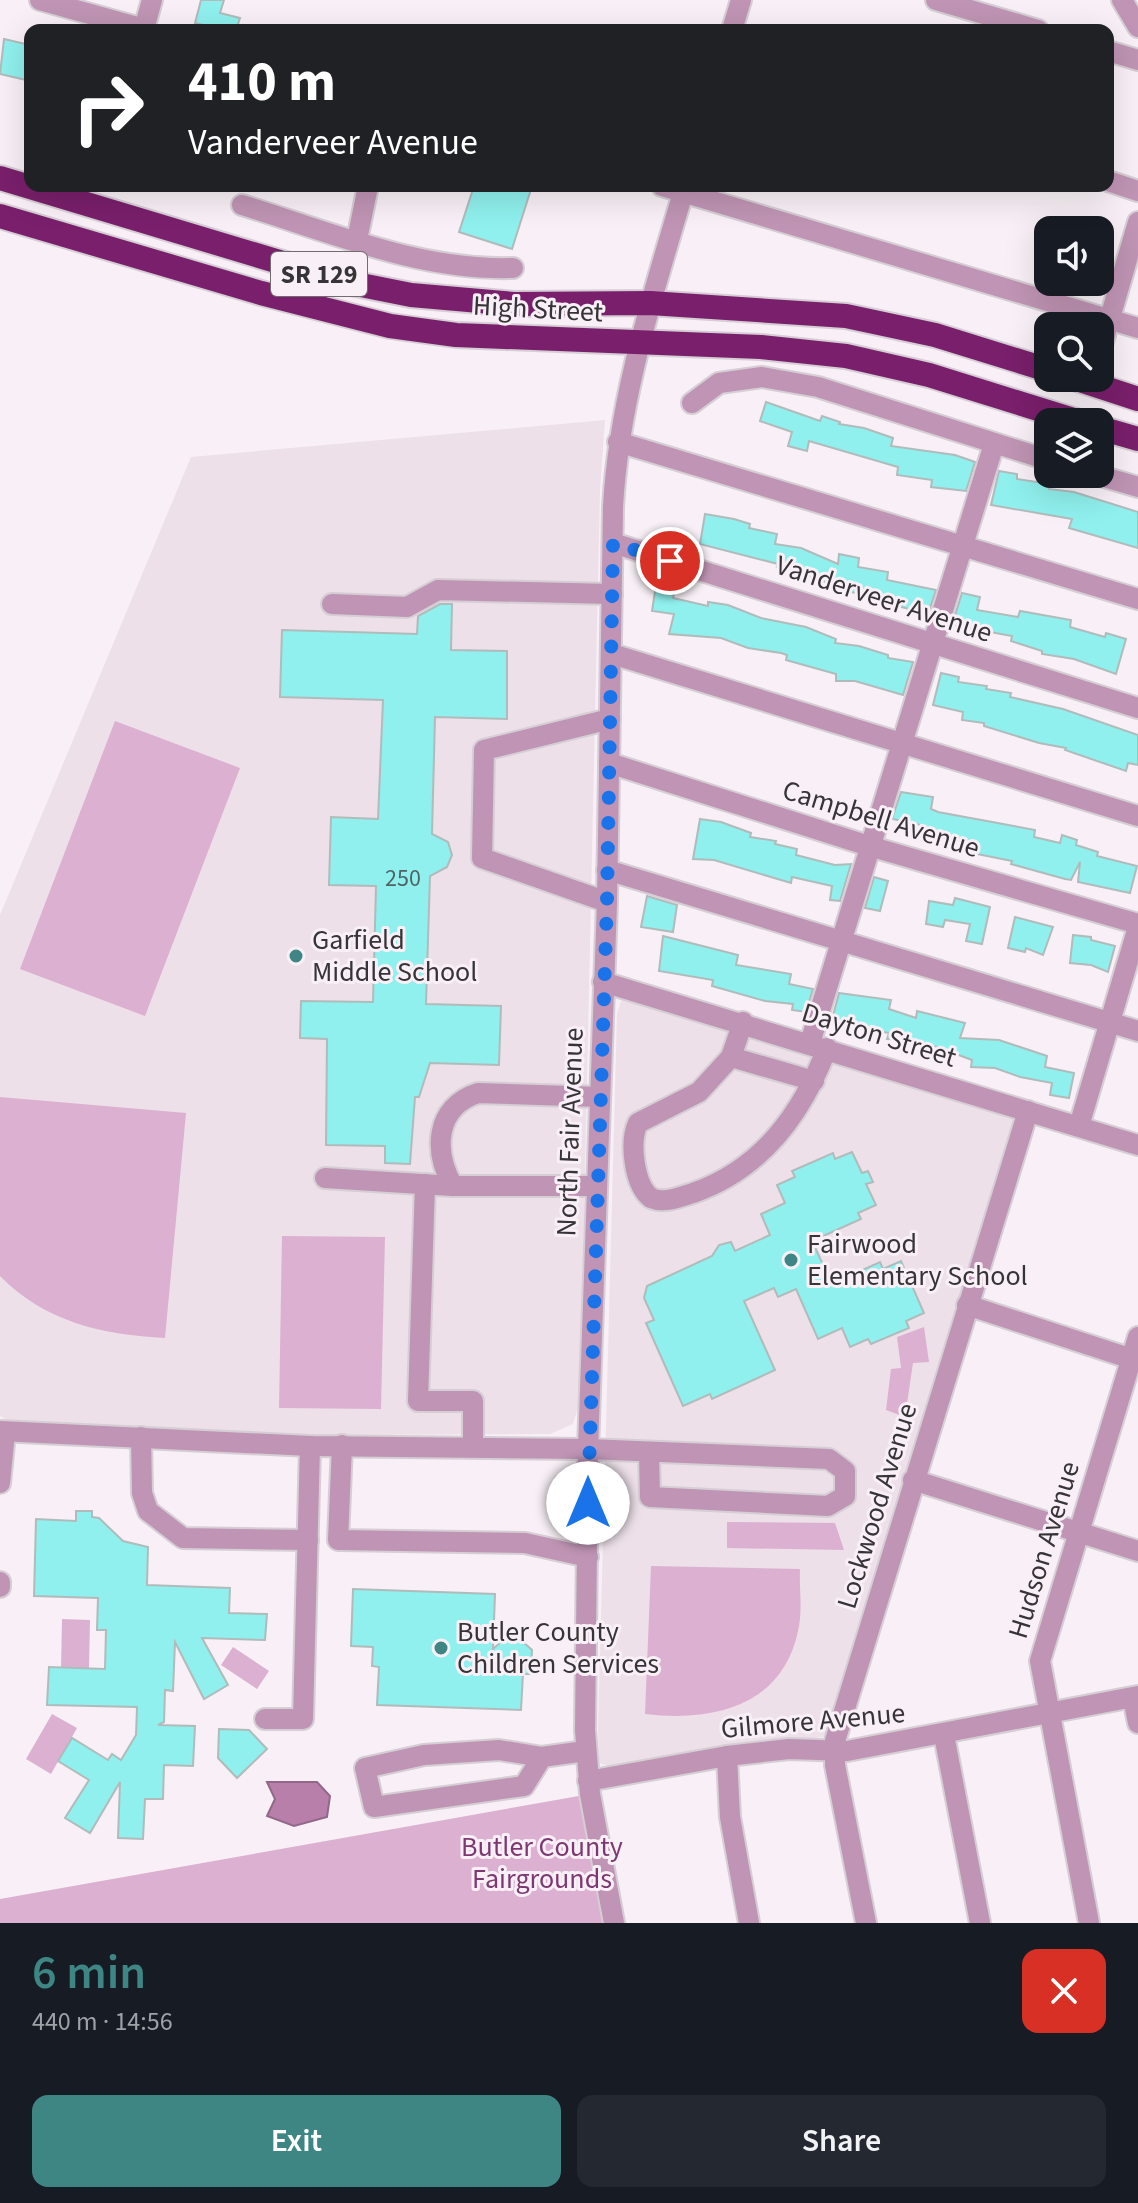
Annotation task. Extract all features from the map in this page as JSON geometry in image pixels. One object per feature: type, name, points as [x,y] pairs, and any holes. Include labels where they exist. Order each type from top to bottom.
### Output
[{"type":"highway","name":"High Street","points":[[0,178],[24,185]]},
{"type":"highway","name":"High Street","points":[[47,192],[346,282],[411,295],[514,304],[650,303],[846,316],[935,335],[1034,366]]},
{"type":"highway","name":"High Street","points":[[0,216],[261,293],[390,326],[456,335],[761,347],[846,356],[929,375],[1035,408]]},
{"type":"highway","points":[[1114,390],[1138,399]]},
{"type":"highway","points":[[1114,432],[1138,439]]},
{"type":"street","points":[[40,0],[126,24]]},
{"type":"street","points":[[145,24],[152,0]]},
{"type":"street","points":[[734,24],[741,0]]},
{"type":"street","points":[[936,0],[1018,24]]},
{"type":"street","points":[[1122,0],[1138,27]]},
{"type":"street","points":[[1114,53],[1138,60]]},
{"type":"street","points":[[1114,183],[1138,191]]},
{"type":"street","points":[[357,240],[367,192]]},
{"type":"street","name":"North Fair Avenue","points":[[614,1923],[585,1751],[588,1449],[607,902],[613,543],[618,442],[639,344],[683,192]]},
{"type":"street","points":[[691,192],[1083,312]]},
{"type":"street","points":[[242,205],[434,264],[470,269],[513,268]]},
{"type":"street","points":[[1111,312],[1138,222]]},
{"type":"street","points":[[1114,321],[1138,328]]},
{"type":"street","points":[[692,403],[719,383],[762,377],[818,387],[1034,456]]},
{"type":"street","points":[[618,442],[1138,599]]},
{"type":"street","points":[[743,1022],[731,1057],[699,1092],[638,1123],[634,1131],[638,1180],[651,1198],[672,1200],[737,1172],[778,1136],[814,1081],[818,1046],[841,943],[994,444]]},
{"type":"street","points":[[1114,480],[1138,487]]},
{"type":"street","name":"Vanderveer Avenue","points":[[613,543],[1138,708]]},
{"type":"street","points":[[332,604],[407,607],[438,590],[612,594]]},
{"type":"street","points":[[612,654],[1138,816]]},
{"type":"street","points":[[607,902],[482,858],[484,750],[610,719]]},
{"type":"street","name":"Campbell Avenue","points":[[609,763],[869,846],[1138,926]]},
{"type":"street","points":[[607,870],[1138,1031]]},
{"type":"street","points":[[1079,1126],[1107,1021],[1138,926]]},
{"type":"street","name":"Dayton Street","points":[[603,982],[743,1022],[1138,1145]]},
{"type":"street","points":[[731,1057],[814,1081]]},
{"type":"street","points":[[453,1186],[443,1168],[439,1148],[450,1110],[463,1098],[478,1093],[599,1097]]},
{"type":"street","name":"Lockwood Avenue","points":[[866,1923],[834,1752],[913,1480],[1028,1111]]},
{"type":"street","points":[[325,1178],[453,1186],[596,1186]]},
{"type":"street","points":[[425,1184],[418,1401],[473,1401],[473,1447]]},
{"type":"street","points":[[967,1305],[1135,1360]]},
{"type":"street","name":"Hudson Avenue","points":[[1089,1923],[1040,1661],[1078,1532],[1135,1360],[1138,1337]]},
{"type":"street","points":[[0,1483],[3,1432],[310,1446],[588,1449],[829,1459],[845,1471],[845,1496],[838,1503],[828,1506],[650,1497],[649,1453]]},
{"type":"street","points":[[141,1437],[142,1493],[148,1511],[183,1538],[308,1540]]},
{"type":"street","points":[[342,1445],[338,1540],[525,1543],[588,1557]]},
{"type":"street","points":[[265,1719],[303,1719],[310,1446]]},
{"type":"street","points":[[913,1480],[1138,1551]]},
{"type":"street","points":[[1136,1697],[1138,1723]]},
{"type":"street","name":"Gilmore Avenue","points":[[588,1781],[727,1756],[789,1749],[834,1752],[944,1735],[1136,1697]]},
{"type":"street","points":[[944,1735],[980,1923]]},
{"type":"street","points":[[542,1757],[524,1786],[374,1807],[365,1768],[424,1755],[488,1751],[542,1757],[585,1751]]},
{"type":"street","points":[[727,1756],[730,1817],[749,1923]]},
{"type":"shaded area","name":"Garfield Middle School","points":[[605,420],[600,489],[580,1401],[573,1424],[550,1434],[302,1435],[21,1428],[0,1416],[0,915],[191,457]]},
{"type":"shaded area","name":"Fairwood Elementary School","points":[[627,996],[1011,1114],[1015,1118],[828,1736],[614,1768],[599,1763],[598,1729],[617,1014],[621,1001]]},
{"type":"shaded area","points":[[267,1782],[317,1782],[330,1796],[327,1817],[294,1826],[267,1816],[275,1799]]},
{"type":"green space","points":[[115,721],[240,768],[145,1016],[20,969]]},
{"type":"green space","points":[[0,1097],[186,1113],[165,1338],[119,1334],[76,1323],[36,1305],[0,1276]]},
{"type":"green space","points":[[282,1236],[385,1237],[381,1409],[279,1408]]},
{"type":"green space","points":[[924,1327],[929,1362],[913,1363],[905,1417],[886,1410],[891,1369],[901,1368],[897,1337]]},
{"type":"green space","points":[[727,1522],[835,1523],[844,1550],[727,1548]]},
{"type":"green space","points":[[651,1566],[800,1569],[798,1631],[790,1657],[777,1677],[760,1693],[741,1704],[719,1711],[695,1715],[645,1714]]},
{"type":"green space","points":[[62,1619],[90,1620],[89,1668],[61,1668]]},
{"type":"green space","points":[[233,1647],[269,1671],[257,1689],[221,1665]]},
{"type":"green space","points":[[52,1714],[77,1728],[51,1774],[26,1759]]},
{"type":"green space","name":"Butler County Fairgrounds","points":[[590,1794],[614,1923],[0,1923],[0,1899]]},
{"type":"building","points":[[201,0],[224,0],[220,13],[240,18],[238,24],[195,23]]},
{"type":"building","points":[[4,39],[24,44],[24,80],[0,74]]},
{"type":"building","points":[[472,192],[530,192],[512,249],[459,232]]},
{"type":"building","points":[[766,402],[820,421],[822,416],[839,424],[864,428],[893,438],[891,446],[955,455],[975,462],[966,491],[931,487],[932,480],[897,475],[898,467],[809,441],[807,451],[788,446],[792,432],[760,421]]},
{"type":"building","points":[[999,471],[1017,474],[1017,479],[1034,482],[1034,488],[1074,492],[1138,512],[1138,548],[1069,528],[1072,519],[991,505]]},
{"type":"building","points":[[705,514],[734,519],[750,524],[749,528],[777,534],[775,544],[801,548],[838,564],[839,554],[859,558],[858,567],[888,572],[887,580],[936,590],[928,614],[890,604],[891,599],[833,589],[834,585],[805,575],[807,571],[777,567],[778,564],[700,544]]},
{"type":"building","points":[[656,585],[675,588],[673,598],[708,606],[708,602],[728,605],[761,618],[806,627],[836,639],[835,643],[859,646],[888,655],[888,658],[913,662],[903,695],[855,681],[836,681],[836,674],[786,660],[787,655],[781,653],[748,648],[721,638],[669,634],[674,614],[652,611]]},
{"type":"building","points":[[962,593],[980,597],[977,610],[1018,617],[1020,611],[1071,620],[1070,627],[1105,637],[1106,633],[1126,639],[1116,674],[1074,659],[1042,654],[1042,651],[1011,641],[1012,636],[952,625]]},
{"type":"building","name":"Garfield Middle School","points":[[440,604],[452,604],[451,650],[507,651],[507,719],[435,717],[432,834],[448,842],[452,855],[447,867],[430,876],[426,1004],[501,1006],[499,1065],[430,1063],[419,1097],[415,1097],[410,1164],[385,1163],[385,1146],[326,1145],[327,1039],[300,1038],[301,1001],[373,1002],[376,886],[329,885],[331,817],[378,819],[383,700],[280,697],[282,630],[417,634],[418,616]]},
{"type":"building","points":[[941,673],[959,677],[958,682],[1011,693],[1010,697],[1063,709],[1138,735],[1138,765],[1128,763],[1126,771],[1066,748],[1039,743],[984,726],[984,723],[962,720],[963,712],[933,705]]},
{"type":"building","points":[[901,792],[933,797],[931,809],[938,812],[1035,830],[1034,837],[1060,843],[1062,835],[1077,840],[1076,845],[1098,852],[1097,856],[1137,866],[1130,893],[1078,882],[1080,862],[1071,880],[1065,879],[1011,864],[1012,861],[967,852],[970,843],[923,834],[924,828],[916,823],[892,819]]},
{"type":"building","points":[[700,819],[721,822],[751,833],[750,837],[776,841],[775,844],[797,849],[796,855],[835,865],[851,864],[840,901],[830,900],[832,886],[792,877],[791,883],[714,860],[693,859]]},
{"type":"building","points":[[874,877],[888,881],[880,911],[865,908]]},
{"type":"building","points":[[647,896],[677,905],[673,932],[641,927]]},
{"type":"building","points":[[955,898],[990,907],[982,944],[966,941],[970,924],[945,920],[943,927],[926,924],[929,901],[953,905]]},
{"type":"building","points":[[1015,917],[1053,927],[1043,955],[1026,948],[1025,952],[1008,948]]},
{"type":"building","points":[[1073,935],[1091,937],[1091,940],[1115,946],[1108,972],[1091,965],[1070,963]]},
{"type":"building","points":[[663,936],[738,955],[736,965],[791,974],[789,984],[813,989],[806,1012],[792,1010],[793,1004],[765,1001],[712,986],[713,980],[659,971]]},
{"type":"building","points":[[839,993],[891,1000],[889,1009],[916,1018],[917,1011],[965,1023],[960,1038],[999,1040],[1047,1056],[1045,1067],[1074,1073],[1069,1098],[1050,1095],[1052,1083],[995,1068],[971,1067],[972,1060],[937,1047],[887,1039],[889,1033],[831,1023]]},
{"type":"building","name":"Fairwood Elementary School","points":[[852,1152],[862,1173],[868,1171],[873,1182],[866,1184],[876,1205],[858,1213],[861,1219],[812,1241],[832,1284],[880,1262],[883,1269],[901,1261],[924,1313],[906,1321],[909,1328],[871,1344],[868,1339],[850,1347],[842,1328],[818,1339],[796,1289],[778,1297],[774,1288],[744,1301],[775,1370],[712,1399],[710,1394],[683,1406],[646,1323],[654,1320],[644,1298],[647,1286],[712,1256],[719,1245],[731,1242],[735,1251],[770,1235],[761,1214],[785,1203],[777,1185],[795,1177],[792,1171],[833,1153],[835,1159]]},
{"type":"building","points":[[76,1511],[92,1511],[92,1517],[99,1518],[123,1541],[148,1547],[147,1585],[230,1588],[229,1613],[267,1614],[265,1640],[202,1638],[228,1685],[204,1699],[175,1642],[173,1691],[165,1690],[164,1722],[158,1725],[195,1726],[193,1766],[164,1765],[163,1799],[145,1799],[143,1839],[118,1838],[120,1782],[90,1833],[65,1818],[89,1780],[58,1761],[72,1738],[108,1760],[112,1754],[121,1760],[136,1735],[137,1707],[47,1705],[49,1667],[105,1669],[106,1630],[97,1630],[98,1598],[34,1596],[36,1519],[76,1521]]},
{"type":"building","name":"Butler County Children Services","points":[[353,1589],[495,1594],[493,1649],[512,1632],[532,1650],[531,1674],[523,1674],[521,1710],[377,1705],[379,1667],[372,1666],[373,1647],[351,1646]]},
{"type":"building","points":[[219,1729],[249,1730],[267,1749],[237,1778],[218,1758]]},
{"type":"place","name":"Garfield Middle School","points":[[296,956]]},
{"type":"place","name":"Fairwood Elementary School","points":[[791,1260]]},
{"type":"place","name":"Butler County Children Services","points":[[441,1648]]},
{"type":"route","points":[[588,1503],[607,902],[613,543],[670,561]]}]
